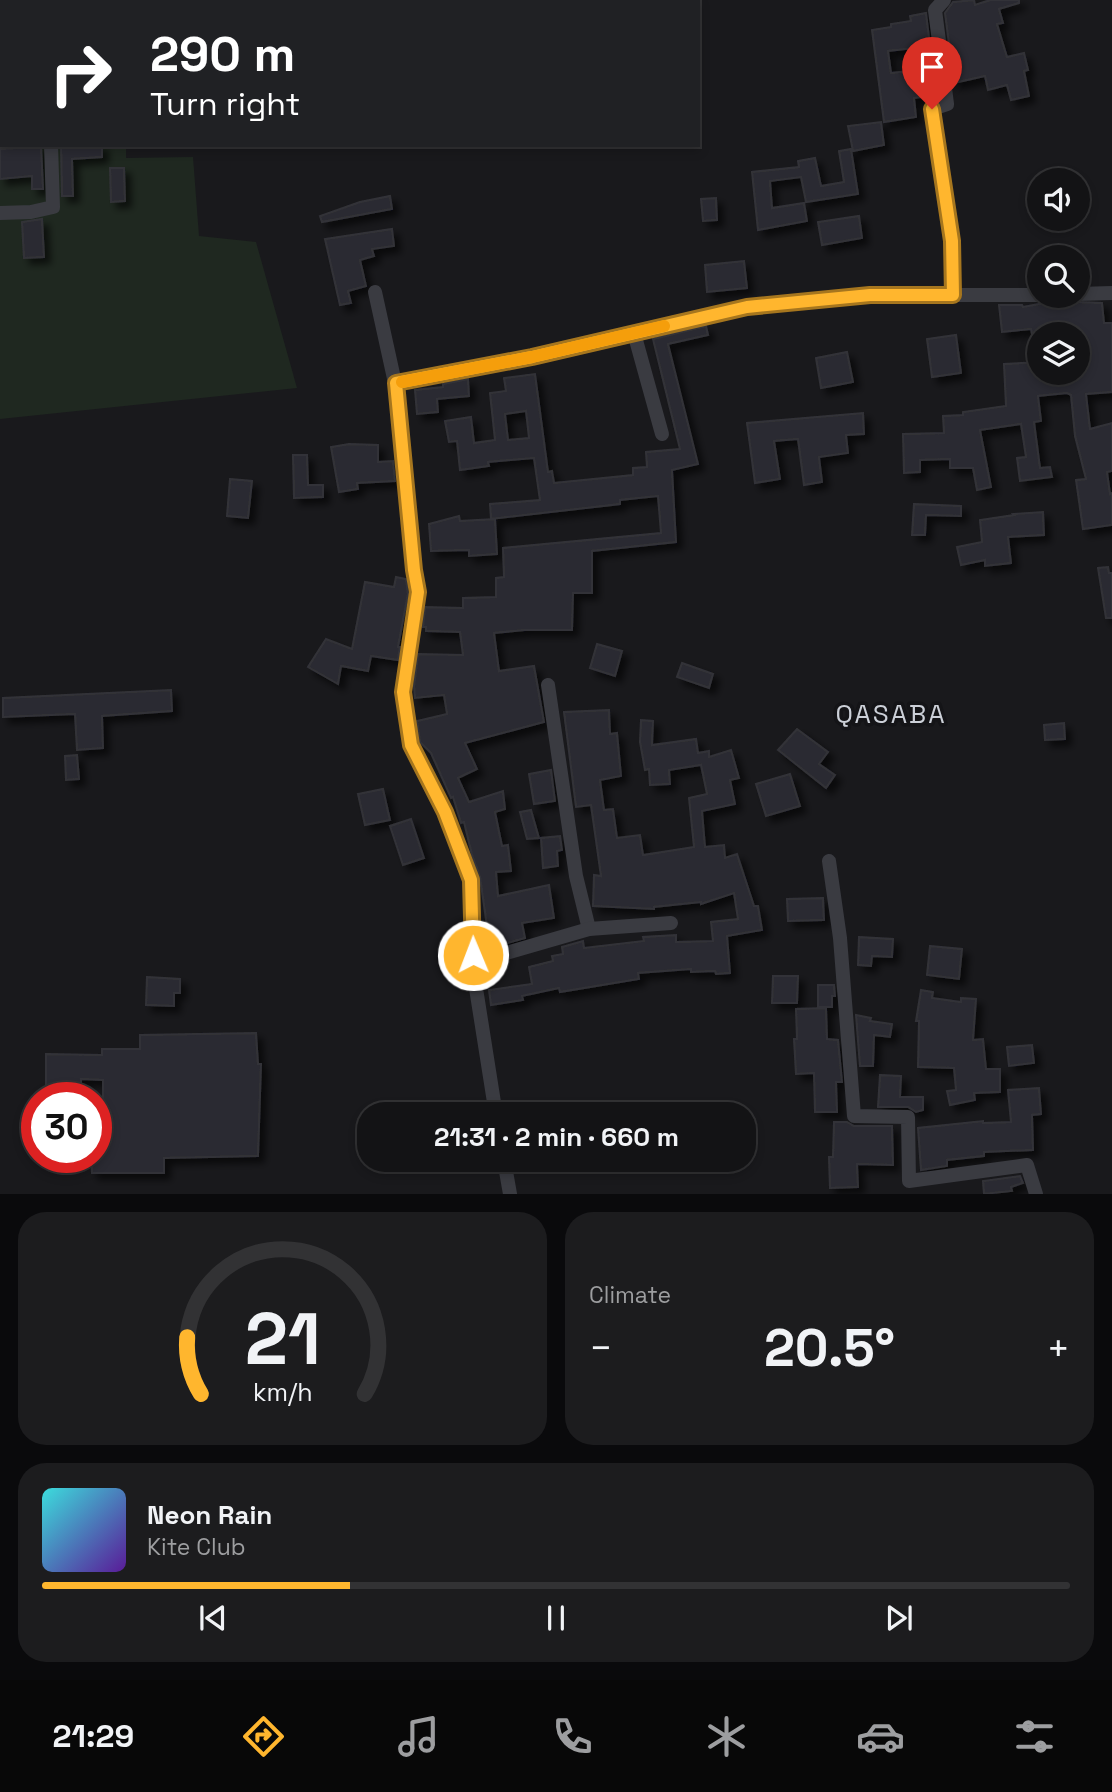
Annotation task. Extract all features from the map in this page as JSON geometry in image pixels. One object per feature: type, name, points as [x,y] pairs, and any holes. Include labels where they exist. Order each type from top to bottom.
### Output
[{"type":"street","points":[[944,0],[934,10],[947,104],[932,109],[952,241],[953,295]]},
{"type":"street","points":[[0,214],[53,207],[51,147]]},
{"type":"street","points":[[374,292],[396,383],[418,592],[403,692],[411,745],[445,812],[471,880],[472,963],[494,1102]]},
{"type":"street","points":[[1090,294],[1112,293]]},
{"type":"street","points":[[396,383],[532,357],[747,307],[870,295],[1027,295]]},
{"type":"street","points":[[634,333],[662,434]]},
{"type":"street","points":[[548,685],[576,876],[589,929]]},
{"type":"street","points":[[829,861],[840,938],[854,1116],[908,1117],[909,1181],[1027,1165],[1036,1194]]},
{"type":"street","points":[[472,963],[589,929],[671,923]]},
{"type":"street","points":[[506,1172],[510,1194]]},
{"type":"shaded area","points":[[0,147],[126,147],[126,158],[193,157],[199,236],[256,242],[297,388],[0,419]]},
{"type":"building","points":[[974,0],[975,5],[990,0],[1019,0],[1019,3],[999,9],[1003,23],[997,24],[1007,57],[1024,53],[1029,96],[1011,100],[1007,85],[988,90],[985,76],[954,83],[945,13],[953,2]]},
{"type":"building","points":[[926,13],[936,95],[914,98],[916,117],[884,122],[872,30],[911,21],[910,16]],"holes":[[[915,48],[919,70],[891,73],[888,51]]]},
{"type":"building","points":[[881,122],[884,145],[853,151],[848,126]]},
{"type":"building","points":[[41,147],[43,189],[32,189],[32,176],[0,179],[0,149]]},
{"type":"building","points":[[61,147],[102,147],[102,157],[72,159],[73,196],[62,196]]},
{"type":"building","points":[[851,149],[858,194],[806,202],[801,177],[770,181],[772,208],[804,203],[807,221],[758,230],[752,172],[799,167],[798,161],[815,158],[821,186],[844,182],[839,151]]},
{"type":"building","points":[[110,168],[124,168],[125,201],[111,202]]},
{"type":"building","points":[[390,196],[392,209],[322,222],[320,216],[360,202]]},
{"type":"building","points":[[716,198],[717,220],[703,221],[701,199]]},
{"type":"building","points":[[859,216],[862,238],[822,245],[818,222]]},
{"type":"building","points":[[42,219],[44,257],[24,258],[22,222]]},
{"type":"building","points":[[392,229],[394,246],[372,249],[374,256],[360,260],[366,286],[348,291],[351,303],[340,305],[325,239]]},
{"type":"building","points":[[744,261],[747,288],[707,292],[705,265]]},
{"type":"building","points":[[1090,302],[1102,303],[1104,323],[1112,323],[1112,392],[1086,394],[1090,429],[1112,423],[1112,471],[1107,472],[1110,494],[1112,493],[1112,525],[1083,529],[1076,480],[1086,479],[1075,436],[1071,395],[1067,393],[1038,396],[1041,421],[1034,422],[1040,468],[1050,467],[1052,477],[1020,481],[1017,458],[1026,457],[1021,424],[980,430],[991,487],[977,490],[973,468],[950,468],[950,459],[920,460],[920,472],[904,473],[903,434],[944,433],[943,416],[963,415],[963,412],[1006,406],[1004,364],[1027,363],[1027,385],[1090,385],[1090,322],[1027,322],[1027,329],[1002,332],[999,305],[1090,308]]},
{"type":"building","points":[[706,326],[708,335],[668,344],[698,464],[672,470],[676,542],[592,551],[592,593],[573,593],[572,630],[494,633],[499,671],[534,666],[544,722],[465,743],[477,769],[458,778],[469,802],[503,791],[505,809],[495,812],[502,846],[508,845],[511,871],[496,872],[498,896],[549,885],[554,918],[522,923],[525,938],[490,948],[480,877],[464,822],[461,823],[453,797],[451,798],[431,753],[420,742],[417,721],[447,714],[444,695],[415,698],[418,654],[463,655],[460,632],[426,631],[426,627],[423,627],[425,607],[463,608],[463,598],[496,597],[496,578],[504,577],[503,548],[661,533],[658,496],[620,500],[620,504],[491,519],[490,504],[540,500],[534,458],[488,462],[489,466],[460,470],[457,441],[449,442],[445,421],[471,417],[474,443],[495,440],[490,393],[506,391],[504,378],[535,374],[548,472],[552,471],[554,483],[633,475],[633,468],[647,467],[646,452],[680,449],[653,339]],"holes":[[[526,411],[529,438],[508,440],[505,414]]]},
{"type":"building","points":[[956,335],[961,373],[932,377],[927,339]]},
{"type":"building","points":[[847,352],[853,382],[821,388],[816,358]]},
{"type":"building","points":[[468,379],[469,396],[437,399],[438,412],[417,414],[415,390],[443,387],[443,384]]},
{"type":"building","points":[[863,413],[864,434],[846,435],[848,453],[819,457],[822,482],[804,485],[798,439],[774,441],[780,479],[755,483],[747,423]]},
{"type":"building","points":[[349,444],[378,445],[378,462],[393,461],[395,481],[357,483],[358,489],[339,492],[331,447]]},
{"type":"building","points":[[293,455],[307,455],[308,485],[323,485],[323,497],[294,498]]},
{"type":"building","points":[[230,479],[252,481],[248,518],[227,516]]},
{"type":"building","points":[[914,504],[961,506],[961,516],[926,515],[925,535],[912,535]]},
{"type":"building","points":[[1043,512],[1044,535],[1008,537],[1011,563],[985,566],[985,560],[961,565],[957,547],[982,542],[980,520]]},
{"type":"building","points":[[459,516],[460,521],[495,519],[497,554],[469,556],[469,550],[431,551],[429,524]]},
{"type":"building","points":[[1108,567],[1109,573],[1112,573],[1112,618],[1106,618],[1098,568]]},
{"type":"building","points":[[396,577],[406,579],[408,594],[398,660],[371,656],[368,671],[341,666],[338,684],[308,667],[326,639],[352,649],[365,582],[394,587]]},
{"type":"building","points":[[597,644],[622,651],[615,676],[590,668]]},
{"type":"building","points":[[682,663],[713,674],[709,688],[677,677]]},
{"type":"building","points":[[171,690],[172,711],[102,716],[103,748],[77,750],[75,714],[3,717],[3,698]]},
{"type":"building","points":[[609,710],[610,734],[617,733],[621,776],[600,780],[604,810],[613,809],[617,838],[640,835],[643,855],[694,847],[689,798],[707,794],[701,765],[669,770],[670,784],[650,785],[649,769],[645,770],[640,742],[641,720],[653,721],[652,745],[696,739],[698,753],[709,751],[709,757],[731,750],[739,778],[730,780],[735,804],[702,811],[705,847],[724,845],[725,858],[737,854],[754,906],[758,906],[762,930],[727,936],[730,973],[691,972],[691,969],[638,973],[639,979],[560,992],[559,988],[522,996],[523,1000],[491,1005],[489,990],[532,984],[529,967],[553,961],[552,956],[563,954],[562,947],[583,941],[584,948],[644,941],[643,937],[676,935],[676,942],[713,941],[711,922],[738,919],[734,893],[701,904],[654,909],[593,906],[594,875],[601,876],[591,805],[576,807],[564,712]]},
{"type":"building","points":[[1064,723],[1065,739],[1045,740],[1044,725]]},
{"type":"building","points":[[797,729],[828,752],[819,764],[835,775],[826,788],[778,750]]},
{"type":"building","points":[[77,755],[79,779],[66,780],[65,756]]},
{"type":"building","points":[[551,770],[555,801],[534,804],[529,774]]},
{"type":"building","points":[[790,774],[800,806],[766,816],[756,784]]},
{"type":"building","points":[[383,789],[390,820],[365,825],[358,794]]},
{"type":"building","points":[[531,810],[539,838],[527,839],[520,812]]},
{"type":"building","points":[[411,819],[424,858],[403,865],[390,826]]},
{"type":"building","points":[[560,836],[562,850],[557,851],[558,866],[543,868],[541,838]]},
{"type":"building","points":[[823,898],[824,920],[788,921],[787,899]]},
{"type":"building","points":[[859,937],[893,939],[892,957],[872,956],[871,966],[858,965]]},
{"type":"building","points":[[930,946],[962,949],[959,979],[927,975]]},
{"type":"building","points":[[773,976],[798,976],[797,1003],[772,1003]]},
{"type":"building","points":[[147,977],[180,979],[180,993],[174,993],[174,1006],[146,1005]]},
{"type":"building","points":[[818,985],[834,985],[832,1007],[818,1007]]},
{"type":"building","points":[[921,990],[933,992],[932,998],[961,1002],[961,998],[976,999],[973,1040],[983,1039],[986,1069],[1000,1069],[1000,1092],[974,1093],[975,1100],[950,1105],[947,1091],[956,1090],[954,1068],[918,1067],[919,1021],[916,1021]]},
{"type":"building","points":[[826,1008],[827,1039],[838,1040],[842,1082],[836,1082],[837,1112],[815,1112],[814,1073],[796,1074],[796,1009]]},
{"type":"building","points":[[856,1015],[871,1018],[870,1021],[892,1024],[890,1037],[874,1035],[873,1066],[860,1066]]},
{"type":"building","points":[[256,1033],[258,1064],[261,1064],[258,1156],[164,1158],[164,1173],[112,1173],[112,1082],[81,1079],[81,1082],[46,1082],[46,1054],[102,1055],[102,1049],[140,1049],[140,1035]]},
{"type":"building","points":[[1032,1045],[1034,1063],[1009,1066],[1007,1047]]},
{"type":"building","points":[[880,1075],[901,1076],[900,1097],[923,1097],[923,1110],[916,1112],[908,1107],[878,1107]]},
{"type":"building","points":[[1039,1088],[1041,1114],[1032,1115],[1033,1150],[984,1152],[984,1156],[947,1160],[947,1166],[921,1170],[918,1128],[983,1121],[1011,1122],[1008,1090]]},
{"type":"building","points":[[834,1122],[847,1122],[854,1126],[892,1126],[893,1165],[857,1164],[858,1187],[830,1188],[829,1157],[833,1157]]},
{"type":"building","points":[[1020,1176],[1023,1183],[1011,1187],[1012,1191],[984,1194],[983,1181]]},
{"type":"slow traffic","points":[[402,382],[532,357],[664,326]]},
{"type":"district","name":"QASABA","points":[[891,714]]},
{"type":"route","points":[[473,955],[471,880],[445,812],[411,745],[403,692],[418,592],[396,383],[532,357],[747,307],[870,295],[953,295],[952,241],[932,109]]}]
